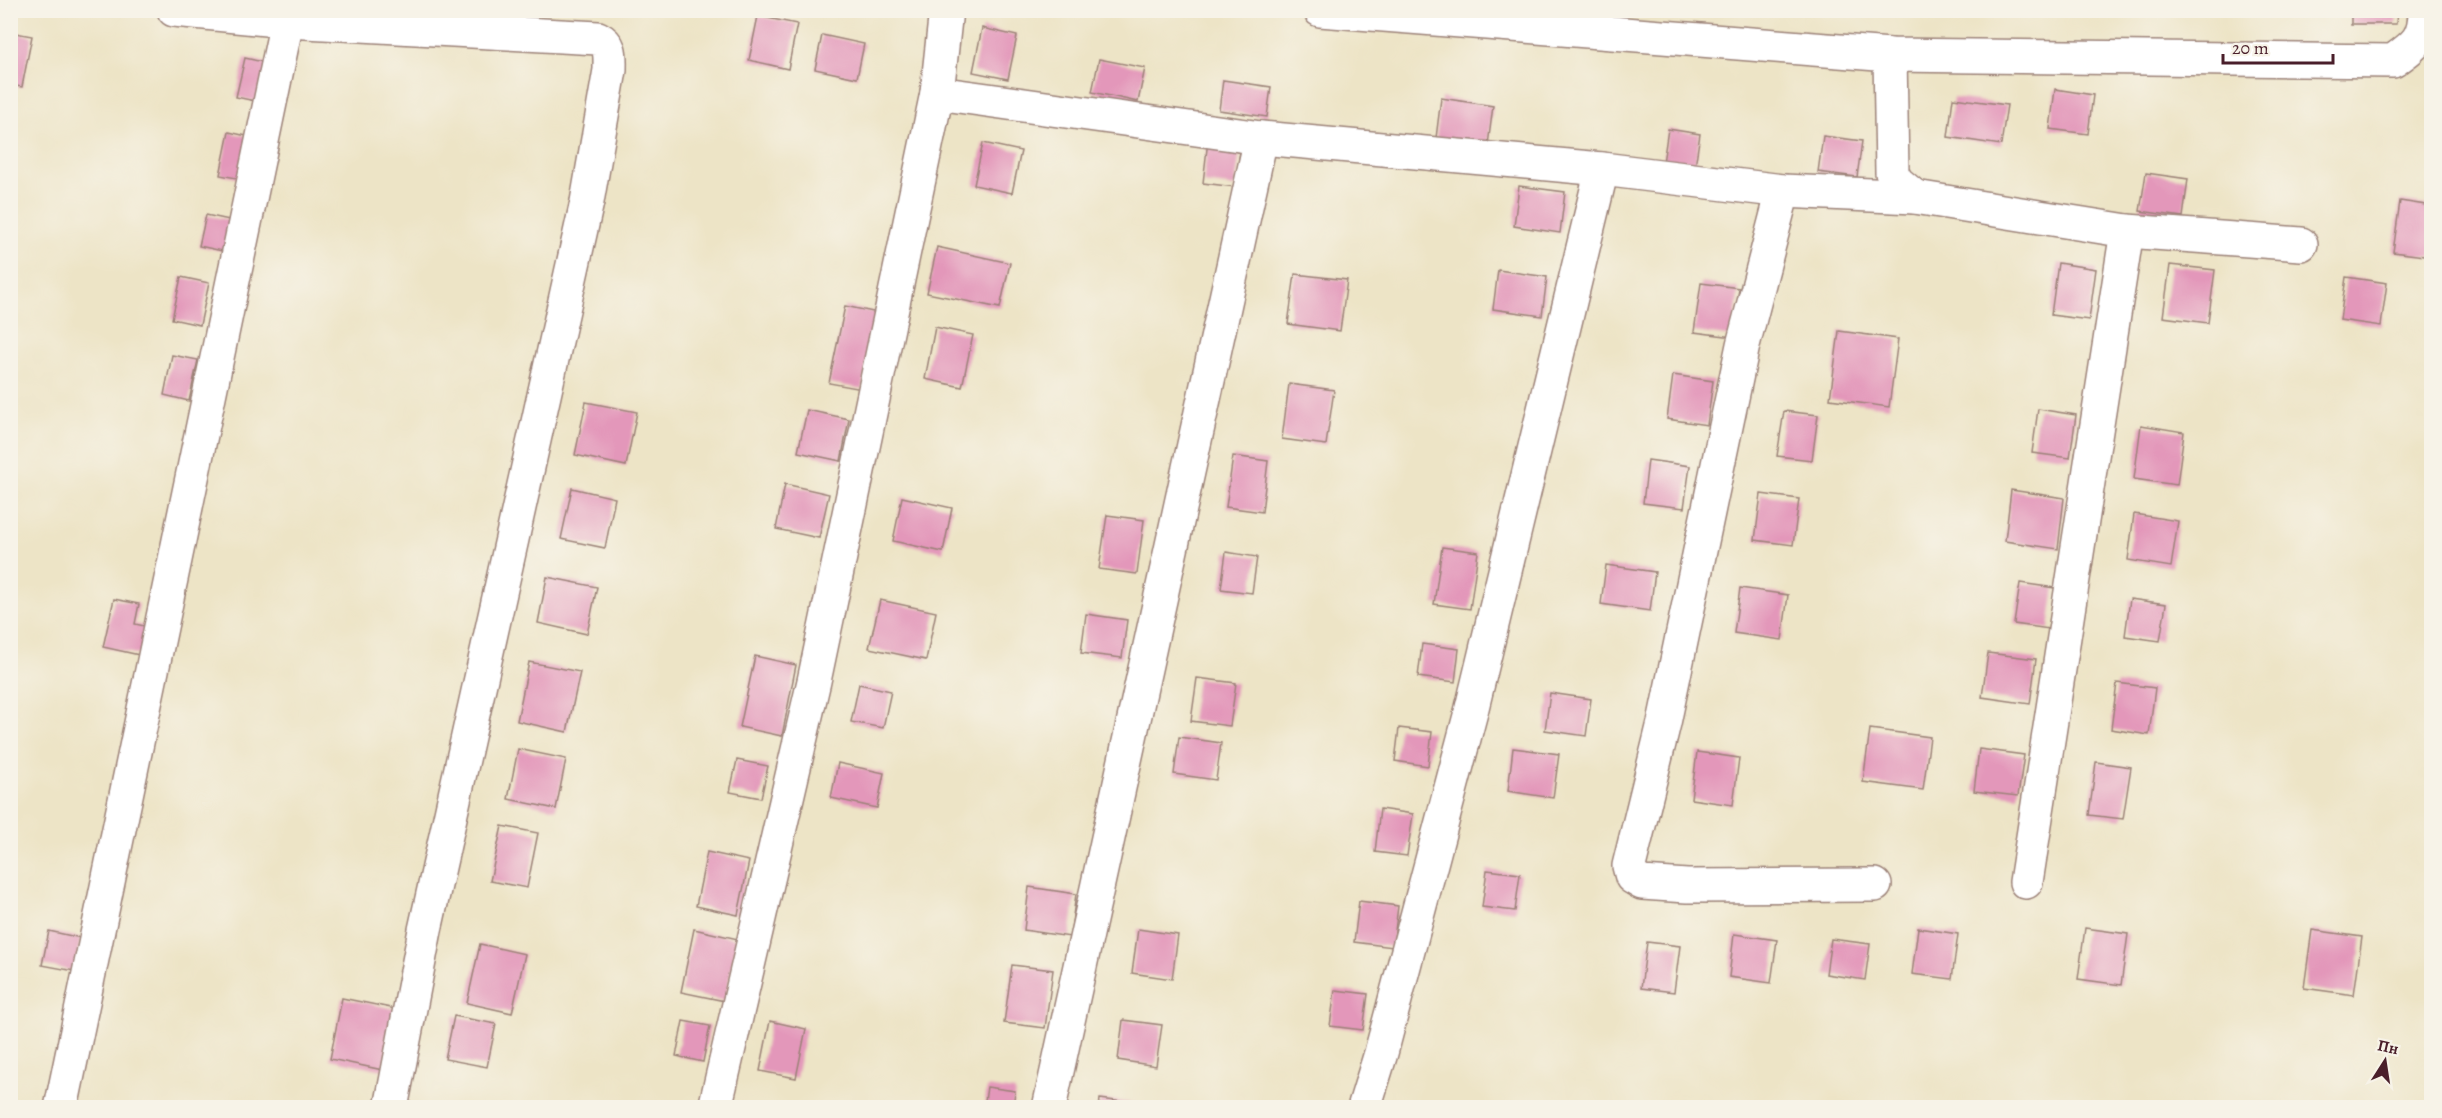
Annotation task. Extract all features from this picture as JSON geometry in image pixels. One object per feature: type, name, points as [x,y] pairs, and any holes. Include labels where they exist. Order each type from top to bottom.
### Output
[{"type":"street","points":[[174,10],[286,21],[598,38],[605,42],[610,51],[610,70],[587,202],[425,930],[391,1107]]},
{"type":"street","points":[[715,1107],[817,669],[937,93],[945,10]]},
{"type":"street","points":[[1320,10],[1890,55],[2393,61],[2415,45],[2422,34],[2425,10]]},
{"type":"street","points":[[61,1107],[286,21]]},
{"type":"street","points":[[1890,55],[1892,173],[1897,182],[1915,197]]},
{"type":"street","points":[[937,93],[1261,138],[1602,169],[1783,191],[1915,197],[2127,231],[2301,244]]},
{"type":"street","points":[[1049,1107],[1261,138]]},
{"type":"street","points":[[1364,1107],[1381,1053],[1471,712],[1602,169]]},
{"type":"street","points":[[1783,191],[1743,345],[1664,723],[1629,866],[1632,877],[1642,884],[1687,886],[1875,885]]},
{"type":"street","points":[[2026,882],[2127,231]]},
{"type":"building","points":[[410,10],[445,10],[443,21],[409,14]]},
{"type":"building","points":[[2351,10],[2397,10],[2396,24],[2351,24]]},
{"type":"building","points":[[758,16],[797,24],[788,69],[749,60]]},
{"type":"building","points":[[982,28],[1017,36],[1008,79],[973,72]]},
{"type":"building","points":[[10,32],[32,36],[22,87],[10,85]]},
{"type":"building","points":[[822,35],[864,44],[857,78],[815,69]]},
{"type":"building","points":[[245,58],[272,64],[264,103],[236,97]]},
{"type":"building","points":[[1099,59],[1145,68],[1138,102],[1092,92]]},
{"type":"building","points":[[1223,80],[1271,87],[1267,117],[1219,110]]},
{"type":"building","points":[[2055,89],[2093,95],[2088,134],[2050,129]]},
{"type":"building","points":[[1441,98],[1493,106],[1488,145],[1436,138]]},
{"type":"building","points":[[1953,98],[2007,105],[2001,145],[1948,137]]},
{"type":"building","points":[[1668,129],[1700,134],[1695,167],[1663,163]]},
{"type":"building","points":[[229,132],[256,138],[247,180],[220,175]]},
{"type":"building","points":[[1823,136],[1862,141],[1857,177],[1818,172]]},
{"type":"building","points":[[1208,140],[1241,144],[1235,187],[1203,183]]},
{"type":"building","points":[[983,143],[1021,151],[1012,193],[974,185]]},
{"type":"building","points":[[2146,173],[2188,179],[2183,217],[2140,211]]},
{"type":"building","points":[[1519,186],[1565,192],[1560,233],[1514,226]]},
{"type":"building","points":[[2400,201],[2432,206],[2432,257],[2393,252]]},
{"type":"building","points":[[206,215],[239,222],[232,253],[199,246]]},
{"type":"building","points":[[937,247],[1010,263],[1000,308],[927,293]]},
{"type":"building","points":[[2058,263],[2096,269],[2089,320],[2051,315]]},
{"type":"building","points":[[2170,265],[2215,270],[2208,323],[2163,317]]},
{"type":"building","points":[[1498,270],[1547,277],[1542,316],[1493,309]]},
{"type":"building","points":[[1295,274],[1347,280],[1340,331],[1288,324]]},
{"type":"building","points":[[181,277],[209,283],[200,325],[172,319]]},
{"type":"building","points":[[2346,277],[2387,283],[2381,326],[2340,320]]},
{"type":"building","points":[[1701,283],[1739,288],[1733,337],[1694,332]]},
{"type":"building","points":[[845,306],[878,313],[862,389],[829,383]]},
{"type":"building","points":[[935,327],[973,335],[962,387],[925,379]]},
{"type":"building","points":[[1839,331],[1898,339],[1889,407],[1830,399]]},
{"type":"building","points":[[172,355],[198,360],[189,401],[164,395]]},
{"type":"building","points":[[1673,375],[1713,381],[1707,425],[1667,419]]},
{"type":"building","points":[[1289,384],[1334,390],[1326,445],[1282,439]]},
{"type":"building","points":[[586,402],[637,412],[626,466],[575,455]]},
{"type":"building","points":[[2038,409],[2076,415],[2070,458],[2032,453]]},
{"type":"building","points":[[807,410],[849,419],[841,461],[798,452]]},
{"type":"building","points":[[1784,411],[1818,415],[1812,460],[1777,456]]},
{"type":"building","points":[[2141,425],[2184,432],[2177,485],[2134,479]]},
{"type":"building","points":[[1233,456],[1268,461],[1262,512],[1226,507]]},
{"type":"building","points":[[1648,460],[1690,466],[1684,508],[1643,503]]},
{"type":"building","points":[[785,484],[829,494],[819,538],[776,529]]},
{"type":"building","points":[[572,488],[615,498],[605,548],[561,539]]},
{"type":"building","points":[[2011,490],[2064,498],[2058,549],[2005,541]]},
{"type":"building","points":[[1761,494],[1799,499],[1793,545],[1755,540]]},
{"type":"building","points":[[902,497],[952,508],[943,552],[893,541]]},
{"type":"building","points":[[2134,514],[2178,521],[2171,567],[2128,560]]},
{"type":"building","points":[[1107,515],[1144,520],[1137,574],[1099,569]]},
{"type":"building","points":[[1442,547],[1478,552],[1470,609],[1434,604]]},
{"type":"building","points":[[1226,552],[1257,557],[1252,593],[1221,589]]},
{"type":"building","points":[[1606,565],[1655,572],[1650,611],[1601,604]]},
{"type":"building","points":[[547,577],[597,587],[587,634],[538,623]]},
{"type":"building","points":[[2020,583],[2055,588],[2049,629],[2014,624]]},
{"type":"building","points":[[1740,588],[1788,595],[1782,640],[1734,633]]},
{"type":"building","points":[[114,599],[139,604],[135,624],[149,627],[144,656],[103,647]]},
{"type":"building","points":[[2130,599],[2166,604],[2160,641],[2125,636]]},
{"type":"building","points":[[880,600],[936,612],[926,660],[869,648]]},
{"type":"building","points":[[1086,614],[1127,620],[1122,658],[1081,653]]},
{"type":"building","points":[[1422,644],[1459,649],[1455,682],[1418,677]]},
{"type":"building","points":[[1988,653],[2036,659],[2030,704],[1982,697]]},
{"type":"building","points":[[755,656],[796,665],[782,736],[740,727]]},
{"type":"building","points":[[529,662],[580,672],[567,732],[517,721]]},
{"type":"building","points":[[1197,678],[1236,683],[1230,726],[1191,721]]},
{"type":"building","points":[[2117,683],[2155,688],[2149,735],[2111,729]]},
{"type":"building","points":[[859,684],[891,691],[883,728],[851,722]]},
{"type":"building","points":[[1550,693],[1591,699],[1586,736],[1545,730]]},
{"type":"building","points":[[1399,728],[1432,732],[1428,766],[1395,761]]},
{"type":"building","points":[[1870,729],[1930,737],[1923,790],[1863,782]]},
{"type":"building","points":[[1179,737],[1221,743],[1216,780],[1174,774]]},
{"type":"building","points":[[1513,748],[1559,754],[1553,798],[1508,791]]},
{"type":"building","points":[[518,749],[566,759],[556,809],[508,799]]},
{"type":"building","points":[[1979,749],[2024,755],[2018,796],[1974,791]]},
{"type":"building","points":[[1697,752],[1739,758],[1733,805],[1691,799]]},
{"type":"building","points":[[737,760],[768,766],[761,798],[730,792]]},
{"type":"building","points":[[2096,762],[2131,767],[2123,819],[2089,815]]},
{"type":"building","points":[[838,763],[884,773],[877,808],[831,798]]},
{"type":"building","points":[[1380,809],[1413,814],[1407,856],[1375,852]]},
{"type":"building","points":[[502,826],[538,833],[527,888],[490,881]]},
{"type":"building","points":[[707,852],[749,861],[738,915],[696,906]]},
{"type":"building","points":[[1487,870],[1520,874],[1515,911],[1482,907]]},
{"type":"building","points":[[1029,887],[1076,894],[1070,937],[1024,930]]},
{"type":"building","points":[[1359,901],[1398,906],[1393,947],[1354,942]]},
{"type":"building","points":[[1918,928],[1958,934],[1952,979],[1912,974]]},
{"type":"building","points":[[2085,928],[2128,934],[2121,985],[2078,979]]},
{"type":"building","points":[[694,929],[738,939],[725,1001],[681,992]]},
{"type":"building","points":[[1138,929],[1178,935],[1172,979],[1132,973]]},
{"type":"building","points":[[2312,930],[2362,937],[2354,995],[2304,988]]},
{"type":"building","points":[[49,931],[81,938],[74,971],[42,965]]},
{"type":"building","points":[[1734,934],[1777,940],[1771,983],[1729,977]]},
{"type":"building","points":[[1831,939],[1870,944],[1865,980],[1826,974]]},
{"type":"building","points":[[1647,942],[1680,946],[1674,992],[1641,988]]},
{"type":"building","points":[[480,944],[525,954],[512,1013],[467,1003]]},
{"type":"building","points":[[1012,965],[1053,970],[1045,1028],[1004,1023]]},
{"type":"building","points":[[1335,990],[1368,994],[1363,1030],[1330,1026]]},
{"type":"building","points":[[342,998],[396,1009],[383,1070],[330,1059]]},
{"type":"building","points":[[454,1016],[496,1024],[487,1067],[445,1059]]},
{"type":"building","points":[[1123,1020],[1162,1025],[1156,1066],[1118,1060]]},
{"type":"building","points":[[683,1021],[710,1026],[703,1062],[676,1056]]},
{"type":"building","points":[[770,1021],[806,1029],[796,1078],[760,1071]]},
{"type":"building","points":[[987,1087],[1015,1091],[1013,1108],[984,1108]]},
{"type":"building","points":[[1100,1099],[1139,1104],[1139,1108],[1099,1108]]}]
